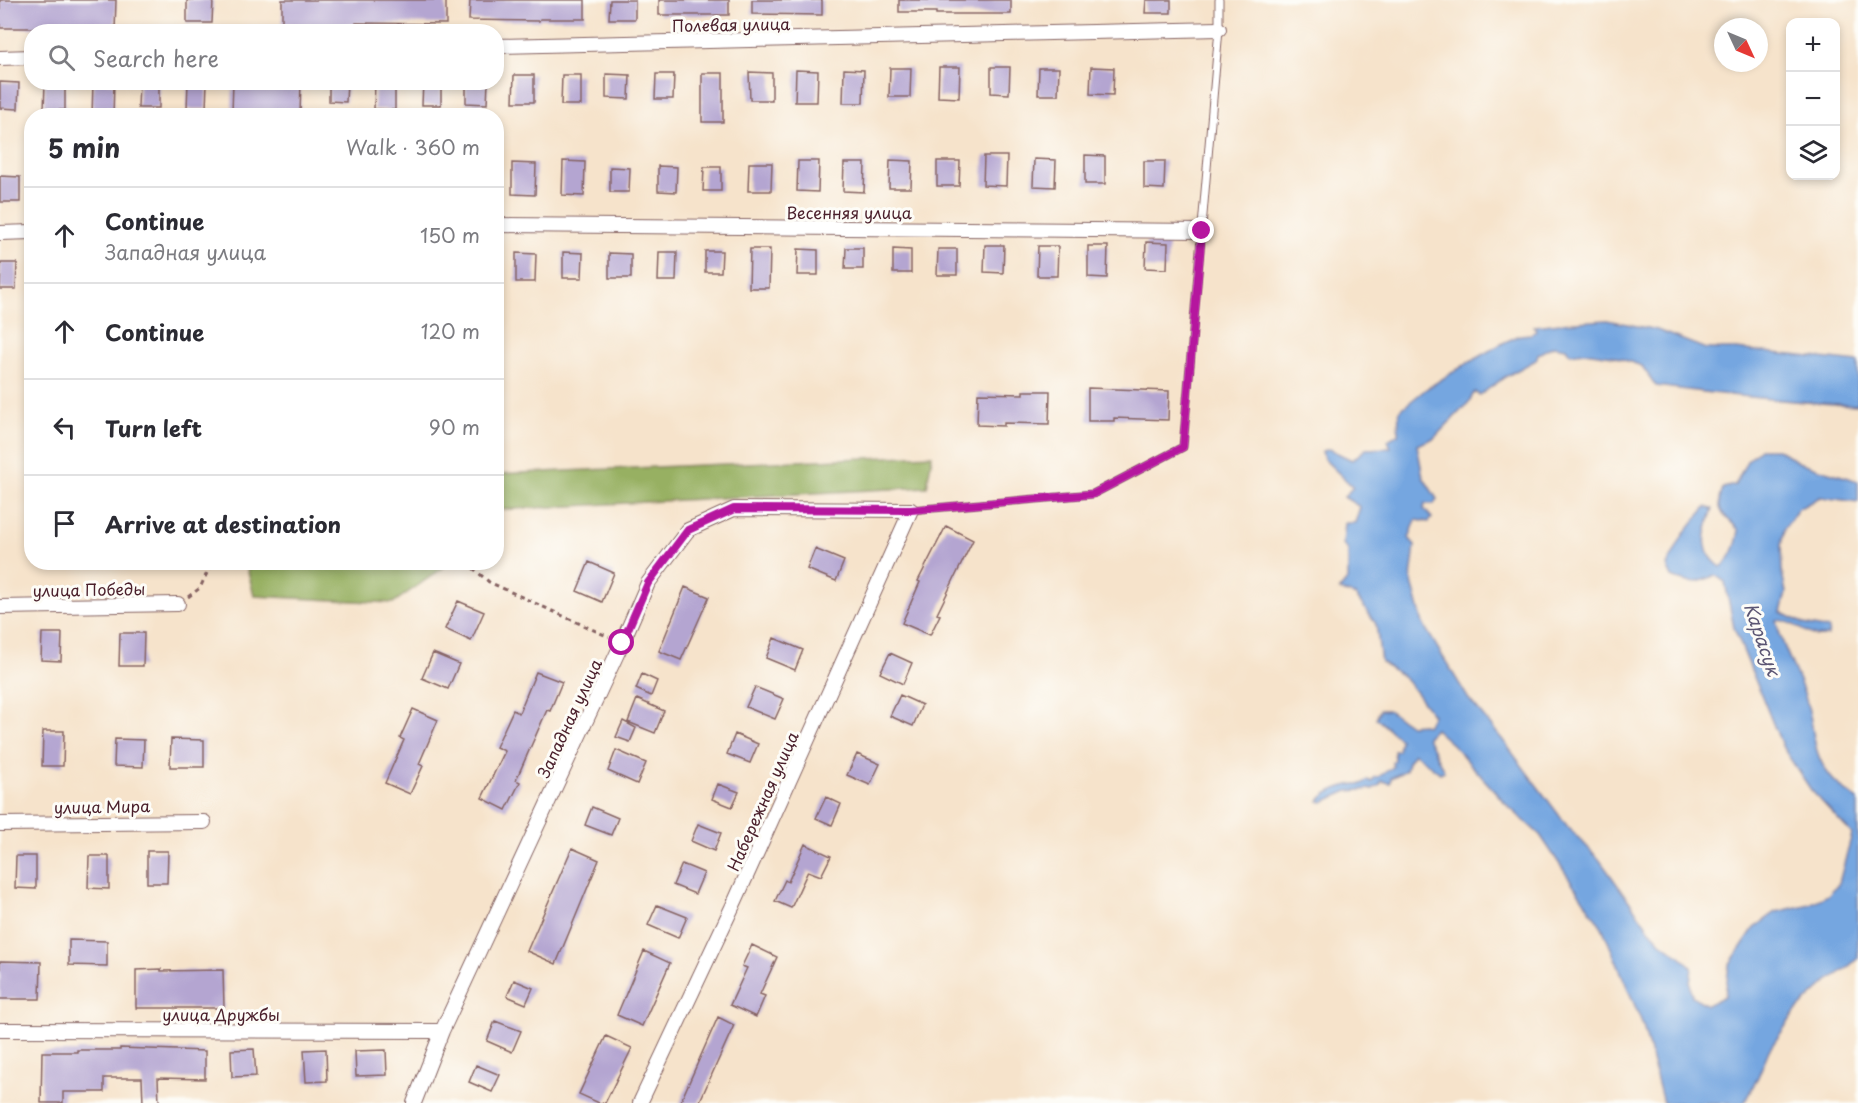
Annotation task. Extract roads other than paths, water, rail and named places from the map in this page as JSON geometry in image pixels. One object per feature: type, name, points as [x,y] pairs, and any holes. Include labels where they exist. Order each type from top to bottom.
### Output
[{"type":"street","name":"Полевая улица","points":[[504,46],[1219,29]]},
{"type":"street","points":[[0,58],[24,57]]},
{"type":"street","name":"Весенняя улица","points":[[504,225],[1202,231]]},
{"type":"street","points":[[0,233],[24,232]]},
{"type":"street","name":"Западная улица","points":[[414,1103],[442,1031],[648,583],[688,530],[734,509],[911,510]]},
{"type":"street","name":"Набережная улица","points":[[640,1103],[736,899],[911,510]]},
{"type":"street","name":"улица Победы","points":[[0,607],[178,604]]},
{"type":"street","name":"улица Мира","points":[[0,824],[204,822]]},
{"type":"street","name":"улица Дружбы","points":[[0,1030],[442,1031]]},
{"type":"lane","points":[[911,510],[1093,494],[1183,447],[1219,29],[1219,0]]},
{"type":"water","name":"Карасук","points":[[1607,320],[1657,330],[1706,349],[1736,349],[1858,362],[1858,405],[1757,398],[1656,386],[1642,366],[1613,356],[1584,352],[1570,354],[1566,348],[1553,346],[1538,354],[1536,360],[1505,377],[1480,395],[1474,392],[1470,401],[1434,438],[1417,445],[1423,477],[1437,499],[1434,504],[1425,504],[1424,509],[1432,518],[1429,522],[1416,520],[1409,538],[1415,545],[1411,578],[1423,624],[1468,698],[1568,827],[1599,859],[1649,929],[1692,967],[1690,983],[1692,996],[1707,1005],[1725,996],[1729,965],[1754,928],[1776,912],[1810,904],[1828,895],[1839,883],[1852,834],[1811,790],[1783,748],[1734,628],[1725,582],[1715,575],[1698,582],[1684,581],[1672,577],[1667,566],[1683,535],[1706,507],[1713,509],[1705,540],[1709,554],[1721,567],[1729,559],[1736,545],[1739,530],[1722,512],[1720,496],[1723,488],[1735,485],[1747,461],[1760,449],[1778,449],[1798,462],[1858,481],[1858,502],[1820,497],[1798,509],[1784,529],[1781,546],[1786,593],[1781,612],[1804,624],[1829,629],[1828,636],[1815,636],[1791,623],[1776,620],[1805,696],[1820,759],[1839,786],[1858,800],[1858,958],[1828,981],[1796,1011],[1769,1050],[1744,1103],[1663,1103],[1643,1025],[1602,927],[1540,835],[1509,807],[1453,745],[1435,729],[1427,737],[1444,771],[1440,773],[1414,753],[1406,770],[1391,778],[1390,783],[1382,781],[1379,786],[1372,789],[1348,791],[1323,802],[1319,801],[1339,788],[1362,784],[1368,780],[1372,782],[1375,777],[1393,767],[1394,751],[1398,751],[1400,739],[1376,718],[1380,710],[1388,710],[1410,725],[1427,725],[1433,715],[1404,677],[1381,662],[1376,624],[1356,596],[1339,590],[1348,579],[1348,550],[1343,544],[1345,523],[1355,523],[1360,507],[1344,497],[1353,487],[1324,459],[1322,451],[1329,449],[1352,460],[1366,449],[1391,448],[1388,440],[1398,434],[1399,411],[1426,389],[1466,364],[1520,335],[1531,334],[1536,330],[1534,326]]}]
